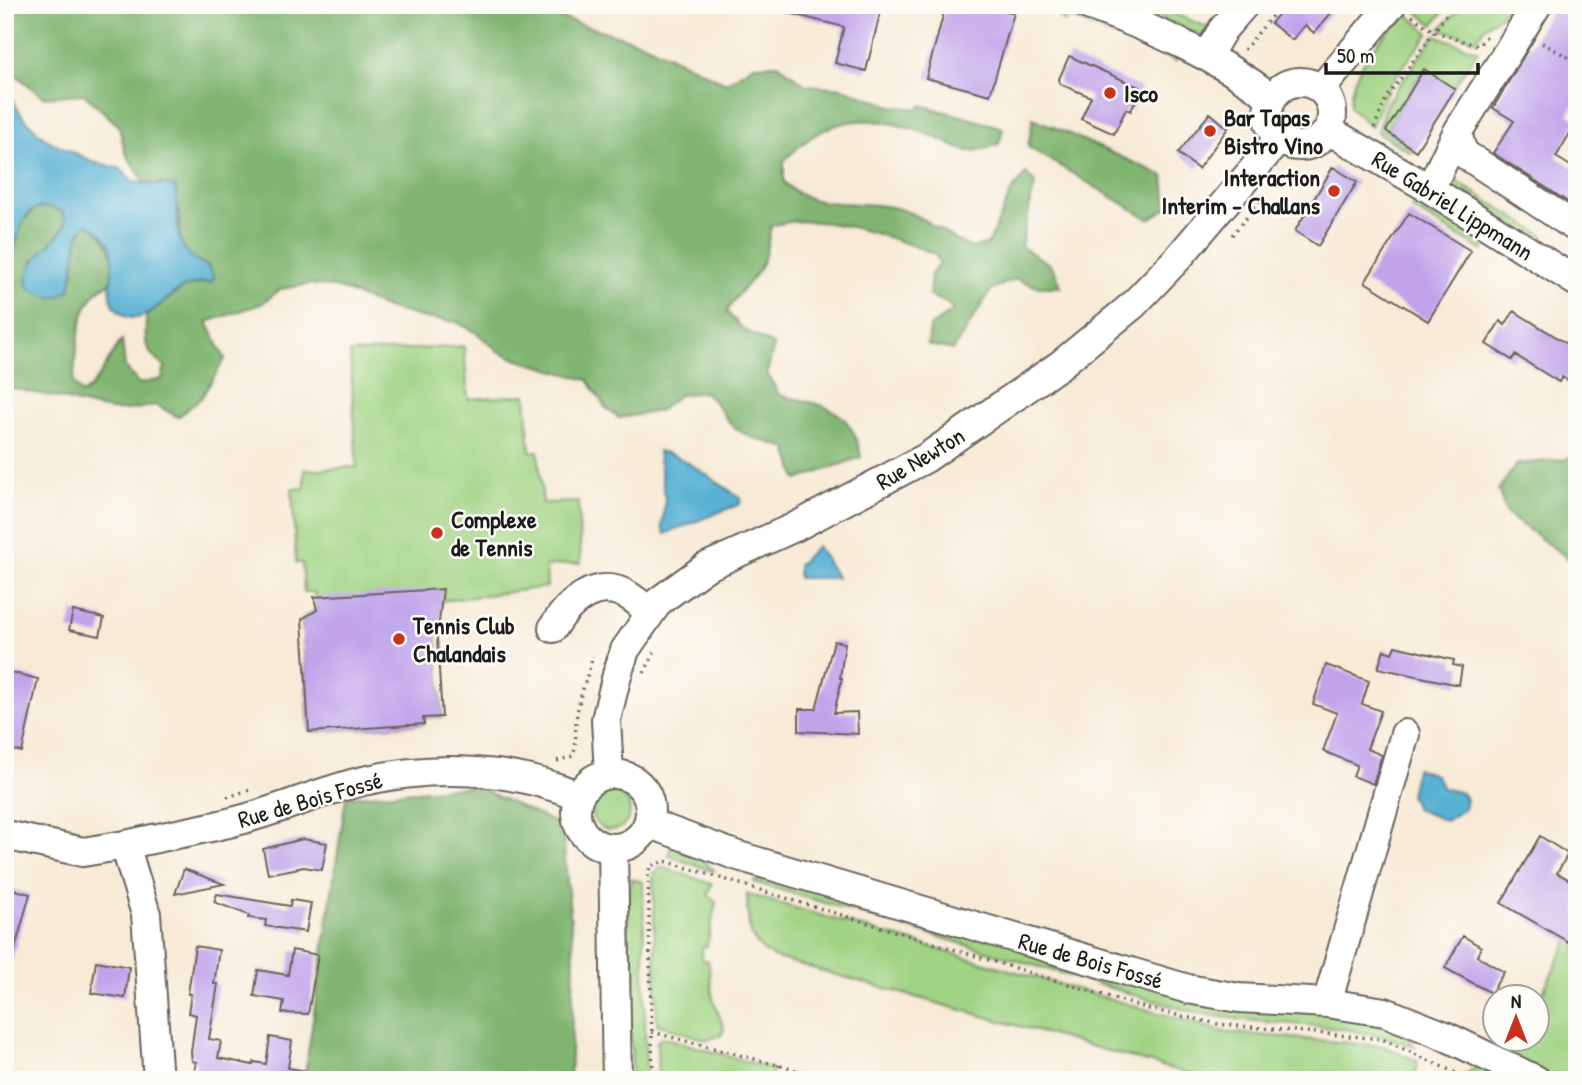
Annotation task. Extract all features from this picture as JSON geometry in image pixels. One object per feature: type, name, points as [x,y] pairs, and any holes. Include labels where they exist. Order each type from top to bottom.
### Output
[{"type":"street","points":[[1088,5],[1141,24],[1207,56],[1231,69],[1272,98]]},
{"type":"street","points":[[1321,89],[1391,5]]},
{"type":"street","points":[[1430,189],[1457,133],[1537,5]]},
{"type":"street","points":[[1207,56],[1232,8]]},
{"type":"street","points":[[1304,82],[1321,89],[1330,102],[1333,117],[1328,130],[1314,144],[1296,147],[1279,139],[1270,127],[1268,112],[1272,98],[1285,85],[1304,82]]},
{"type":"street","name":"Rue Gabriel Lippmann","points":[[1328,130],[1430,189],[1577,282]]},
{"type":"street","points":[[1457,133],[1463,153],[1577,228]]},
{"type":"street","name":"Rue Newton","points":[[609,774],[606,720],[617,675],[625,650],[659,601],[706,567],[796,527],[926,458],[1060,365],[1133,305],[1179,257],[1279,139]]},
{"type":"street","points":[[553,628],[572,601],[597,591],[614,590],[629,595],[651,612]]},
{"type":"street","points":[[1327,1003],[1405,734]]},
{"type":"street","name":"Rue de Bois Fossé","points":[[5,835],[83,852],[240,820],[362,782],[408,774],[488,773],[546,785],[579,796]]},
{"type":"street","points":[[609,774],[624,775],[637,783],[646,794],[650,808],[648,823],[640,836],[627,845],[612,848],[598,845],[586,837],[578,824],[576,810],[579,796],[586,785],[609,774]]},
{"type":"street","name":"Rue de Bois Fossé","points":[[648,823],[735,855],[1188,989],[1252,999],[1327,1003],[1385,1012],[1443,1035],[1536,1080]]},
{"type":"street","points":[[125,845],[146,914],[158,1080]]},
{"type":"street","points":[[612,848],[617,1080]]},
{"type":"path","points":[[1231,69],[1281,5]]},
{"type":"path","points":[[1363,149],[1386,99],[1452,5]]},
{"type":"path","points":[[653,1080],[648,877],[650,866],[666,861],[1149,1009],[1218,1024],[1382,1039],[1471,1080]]},
{"type":"path","points":[[652,1031],[834,1080]]},
{"type":"path","points":[[775,1080],[780,1064]]},
{"type":"green space","points":[[5,5],[529,5],[551,15],[642,43],[726,83],[754,65],[778,64],[806,85],[843,88],[891,106],[919,109],[921,105],[1003,128],[999,144],[973,151],[963,150],[911,128],[891,123],[872,121],[835,125],[801,145],[784,161],[784,182],[795,191],[820,201],[877,205],[902,210],[923,219],[971,248],[989,243],[1011,192],[1026,173],[1035,183],[1021,246],[1051,266],[1061,287],[1038,287],[1016,279],[992,289],[953,350],[928,345],[930,327],[953,310],[947,303],[929,296],[931,274],[940,263],[935,254],[875,233],[831,223],[789,222],[771,226],[762,264],[727,312],[742,328],[774,346],[767,373],[779,395],[822,406],[843,418],[857,440],[861,457],[797,480],[787,448],[741,432],[704,392],[679,395],[659,411],[619,418],[605,407],[588,380],[518,360],[498,351],[477,333],[457,322],[425,318],[387,308],[339,288],[310,284],[281,289],[261,304],[207,322],[225,359],[201,398],[178,417],[156,405],[130,410],[109,410],[12,388],[5,386],[5,275],[14,258],[14,245],[22,222],[35,209],[50,206],[63,212],[66,224],[45,252],[32,261],[74,274],[75,247],[79,234],[87,224],[101,235],[110,249],[113,265],[110,283],[99,290],[90,301],[80,326],[73,383],[82,394],[99,377],[122,340],[125,367],[139,384],[162,379],[165,366],[152,355],[146,345],[146,316],[184,287],[210,282],[208,266],[187,254],[183,248],[180,217],[175,200],[161,183],[146,185],[125,152],[119,126],[84,94],[43,97],[5,66]]},
{"type":"green space","points":[[1134,5],[1153,5],[1212,29],[1203,37]]},
{"type":"green space","points":[[1411,5],[1449,5],[1433,25],[1410,6]]},
{"type":"green space","points":[[1463,5],[1513,5],[1485,27],[1476,40],[1440,29]]},
{"type":"green space","points":[[1060,12],[1124,33],[1178,58],[1176,61],[1071,18],[1065,22],[1058,17]]},
{"type":"green space","points":[[1405,12],[1429,33],[1391,82],[1371,127],[1350,107],[1351,93],[1368,55]]},
{"type":"green space","points":[[1435,35],[1478,51],[1453,88],[1423,70],[1386,131],[1414,149],[1410,152],[1377,132],[1386,104]]},
{"type":"green space","points":[[1033,118],[1164,176],[1167,208],[1149,219],[1028,147]]},
{"type":"green space","points":[[1448,176],[1544,236],[1541,242],[1449,187],[1445,181]]},
{"type":"green space","points":[[1416,197],[1487,241],[1483,251],[1411,208]]},
{"type":"green space","name":"Complexe de Tennis","points":[[464,346],[468,399],[526,395],[530,451],[538,451],[543,503],[578,502],[581,563],[546,566],[547,587],[441,601],[437,638],[442,717],[424,718],[424,724],[309,732],[302,619],[317,609],[314,592],[304,592],[302,563],[296,563],[292,489],[305,488],[304,470],[357,467],[350,353]]},
{"type":"green space","points":[[1577,445],[1577,565],[1507,514],[1498,490],[1517,464],[1568,459]]},
{"type":"green space","points":[[475,786],[562,826],[574,957],[570,1080],[304,1080],[346,797]]},
{"type":"green space","points":[[611,792],[624,798],[630,811],[624,824],[611,830],[598,824],[592,811],[598,798]]},
{"type":"green space","points":[[670,847],[700,857],[715,872],[669,856]]},
{"type":"green space","points":[[662,867],[712,884],[708,895],[716,902],[707,946],[702,947],[702,960],[708,960],[713,999],[724,1028],[722,1035],[707,1040],[657,1024],[653,873]]},
{"type":"green space","points":[[761,875],[1391,1025],[1408,1037],[1415,1047],[1359,1032],[1240,1019],[1182,1009],[754,882]]},
{"type":"green space","points":[[632,879],[643,882],[646,1080],[632,1080],[627,897]]},
{"type":"green space","points":[[747,894],[1224,1032],[1383,1046],[1418,1061],[1414,1080],[1211,1080],[773,957],[758,945],[750,931]]},
{"type":"green space","points":[[1577,922],[1577,1080],[1458,1080],[1494,1054],[1550,1054],[1550,984],[1547,984]]},
{"type":"green space","points":[[662,1037],[773,1069],[770,1080],[658,1080],[657,1042]]},
{"type":"water","points":[[5,78],[15,105],[24,118],[47,140],[94,162],[119,168],[134,182],[175,186],[181,243],[195,259],[208,266],[214,278],[211,282],[197,283],[176,291],[143,316],[125,316],[111,299],[112,255],[109,244],[87,224],[79,232],[70,290],[53,297],[38,293],[27,286],[31,267],[66,224],[63,212],[46,207],[34,209],[26,218],[20,229],[10,268],[5,275]]},
{"type":"water","points":[[658,451],[679,458],[700,470],[741,498],[740,504],[665,534],[662,527],[665,500]]},
{"type":"water","points":[[817,546],[837,578],[798,578],[798,565]]},
{"type":"water","points":[[1416,768],[1435,775],[1443,788],[1462,793],[1466,799],[1464,809],[1446,821],[1416,809],[1410,795]]},
{"type":"building","points":[[782,5],[882,5],[866,71],[835,63],[844,27],[781,11]]},
{"type":"building","points":[[946,5],[987,5],[1014,13],[990,95],[926,78]]},
{"type":"building","points":[[1286,5],[1338,5],[1314,33],[1305,25],[1292,40],[1271,23]]},
{"type":"building","points":[[1554,5],[1577,5],[1577,99],[1568,114],[1577,121],[1556,157],[1577,170],[1577,208],[1493,153],[1514,121],[1493,108]]},
{"type":"building","name":"Isco","points":[[1069,56],[1141,88],[1131,111],[1126,109],[1114,134],[1081,119],[1091,97],[1060,84],[1059,79]]},
{"type":"building","points":[[1424,69],[1455,89],[1416,151],[1386,131]]},
{"type":"building","points":[[1210,113],[1228,128],[1198,169],[1178,153]]},
{"type":"building","points":[[1333,167],[1357,182],[1318,246],[1295,231]]},
{"type":"building","points":[[1409,213],[1471,251],[1428,321],[1365,282]]},
{"type":"building","points":[[1514,311],[1577,350],[1577,386],[1562,377],[1559,382],[1515,355],[1512,360],[1486,344],[1500,321],[1505,325]]},
{"type":"building","points":[[443,589],[437,638],[442,717],[423,718],[424,724],[309,732],[302,619],[317,610],[314,597]]},
{"type":"building","points":[[73,611],[104,618],[100,636],[69,630]]},
{"type":"building","points":[[834,641],[845,643],[842,678],[834,713],[857,712],[858,734],[799,731],[799,709],[816,709]]},
{"type":"building","points":[[1395,646],[1454,660],[1453,665],[1462,667],[1459,685],[1378,668],[1384,650],[1392,653]]},
{"type":"building","points":[[1326,665],[1369,681],[1362,704],[1381,711],[1367,749],[1382,755],[1373,784],[1353,776],[1357,765],[1323,751],[1337,713],[1313,704]]},
{"type":"building","points":[[5,671],[38,679],[22,752],[5,748]]},
{"type":"building","points":[[1540,836],[1568,854],[1557,873],[1577,884],[1577,947],[1501,903]]},
{"type":"building","points":[[303,839],[327,843],[322,870],[304,867],[268,874],[263,849]]},
{"type":"building","points":[[184,869],[224,884],[175,894]]},
{"type":"building","points":[[5,887],[30,894],[11,963],[5,962]]},
{"type":"building","points":[[217,894],[290,906],[291,900],[311,903],[306,932],[265,926],[266,920],[248,918],[249,915],[214,902]]},
{"type":"building","points":[[1463,936],[1481,947],[1477,956],[1504,972],[1497,984],[1480,984],[1480,987],[1445,968]]},
{"type":"building","points":[[195,946],[219,950],[214,984],[218,984],[209,1039],[221,1041],[218,1058],[253,1065],[254,1062],[266,1064],[270,1037],[292,1041],[288,1068],[307,1071],[306,1080],[193,1080],[196,1062],[192,1061],[191,1052],[196,1015],[188,1013],[191,994],[188,994]]},
{"type":"building","points":[[292,950],[318,955],[308,1014],[282,1013],[284,1001],[254,996],[258,970],[288,975]]},
{"type":"building","points":[[96,961],[129,967],[125,998],[91,993]]},
{"type":"place","name":"Isco","points":[[1110,93]]},
{"type":"place","name":"Bar Tapas Bistro Vino","points":[[1210,131]]},
{"type":"place","name":"Interaction Interim - Challans","points":[[1334,191]]},
{"type":"place","name":"Complexe de Tennis","points":[[437,533]]},
{"type":"place","name":"Tennis Club Chalandais","points":[[399,639]]}]
